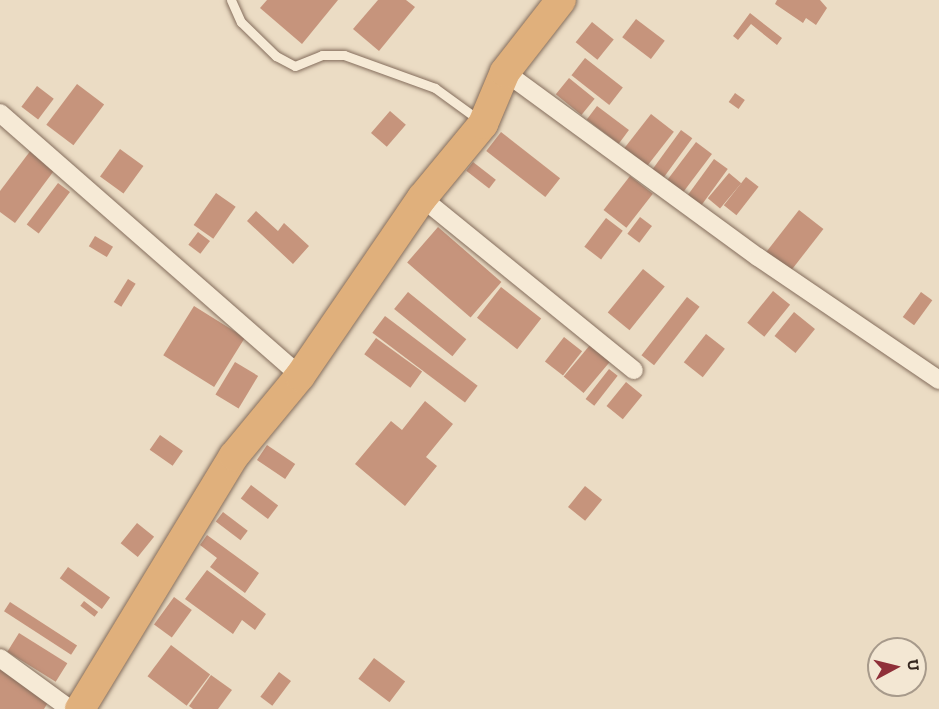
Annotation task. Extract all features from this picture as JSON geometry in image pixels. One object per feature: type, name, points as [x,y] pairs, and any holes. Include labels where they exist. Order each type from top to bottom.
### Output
[{"type":"highway","points":[[80,709],[234,456],[300,376],[422,198],[483,124],[505,72],[561,0]]},
{"type":"street","points":[[505,72],[758,256],[939,380]]},
{"type":"street","points":[[0,113],[300,376]]},
{"type":"street","points":[[422,198],[634,370]]},
{"type":"street","points":[[0,658],[70,709]]},
{"type":"lane","points":[[231,0],[241,22],[276,56],[295,66],[322,55],[344,55],[435,88],[483,124]]},
{"type":"building","points":[[267,0],[338,0],[302,44],[260,8]]},
{"type":"building","points":[[378,0],[406,0],[415,7],[379,51],[353,29]]},
{"type":"building","points":[[777,0],[820,0],[827,8],[816,25],[806,18],[803,23],[775,4]]},
{"type":"building","points":[[750,13],[782,38],[777,45],[751,24],[738,40],[733,36]]},
{"type":"building","points":[[636,19],[665,41],[651,59],[622,37]]},
{"type":"building","points":[[592,22],[614,40],[597,60],[576,42]]},
{"type":"building","points":[[585,58],[623,88],[609,105],[571,75]]},
{"type":"building","points":[[569,78],[595,99],[581,115],[556,94]]},
{"type":"building","points":[[77,84],[104,104],[73,145],[46,125]]},
{"type":"building","points":[[37,86],[54,99],[38,119],[21,107]]},
{"type":"building","points":[[735,93],[745,100],[739,109],[729,102]]},
{"type":"building","points":[[597,106],[629,130],[619,144],[587,120]]},
{"type":"building","points":[[390,111],[406,125],[387,147],[371,133]]},
{"type":"building","points":[[651,114],[674,132],[647,167],[624,149]]},
{"type":"building","points":[[681,130],[692,138],[664,178],[652,170]]},
{"type":"building","points":[[501,132],[560,178],[545,197],[486,151]]},
{"type":"building","points":[[696,142],[712,154],[683,192],[667,180]]},
{"type":"building","points":[[120,149],[143,166],[123,194],[100,177]]},
{"type":"building","points":[[31,150],[56,168],[15,223],[0,212],[0,191]]},
{"type":"building","points":[[714,159],[728,169],[701,206],[687,196]]},
{"type":"building","points":[[473,162],[496,180],[489,189],[466,171]]},
{"type":"building","points":[[729,173],[741,183],[720,209],[708,198]]},
{"type":"building","points":[[630,176],[653,194],[626,228],[604,210]]},
{"type":"building","points":[[746,177],[759,187],[736,215],[724,205]]},
{"type":"building","points":[[58,183],[70,192],[39,234],[27,225]]},
{"type":"building","points":[[216,193],[236,207],[213,239],[194,225]]},
{"type":"building","points":[[799,210],[823,229],[789,273],[765,254]]},
{"type":"building","points":[[256,211],[278,231],[284,223],[309,246],[293,264],[247,221]]},
{"type":"building","points":[[640,217],[652,226],[639,243],[627,234]]},
{"type":"building","points":[[606,218],[623,231],[601,259],[584,247]]},
{"type":"building","points":[[438,227],[501,282],[471,318],[407,262]]},
{"type":"building","points":[[198,232],[210,241],[200,254],[188,245]]},
{"type":"building","points":[[95,236],[113,247],[107,257],[89,246]]},
{"type":"building","points":[[643,269],[665,287],[630,330],[608,313]]},
{"type":"building","points":[[128,279],[136,284],[121,307],[114,302]]},
{"type":"building","points":[[501,287],[541,318],[517,349],[477,318]]},
{"type":"building","points":[[773,291],[790,305],[764,337],[747,323]]},
{"type":"building","points":[[408,292],[466,339],[452,356],[394,309]]},
{"type":"building","points":[[921,292],[932,300],[914,325],[903,317]]},
{"type":"building","points":[[687,297],[700,307],[654,365],[641,355]]},
{"type":"building","points":[[194,306],[245,338],[214,387],[163,355]]},
{"type":"building","points":[[794,312],[815,329],[795,353],[774,336]]},
{"type":"building","points":[[385,316],[478,386],[465,403],[372,333]]},
{"type":"building","points":[[706,334],[725,349],[703,377],[684,362]]},
{"type":"building","points":[[564,337],[582,351],[563,376],[545,361]]},
{"type":"building","points":[[376,338],[422,372],[410,388],[364,354]]},
{"type":"building","points":[[590,345],[610,362],[584,393],[564,376]]},
{"type":"building","points":[[235,362],[258,376],[239,408],[215,395]]},
{"type":"building","points":[[609,369],[618,376],[594,406],[586,399]]},
{"type":"building","points":[[626,382],[642,395],[623,419],[606,406]]},
{"type":"building","points":[[425,401],[453,424],[426,457],[437,466],[405,506],[355,464],[391,421],[402,430]]},
{"type":"building","points":[[160,435],[183,451],[173,466],[150,450]]},
{"type":"building","points":[[267,445],[295,464],[285,479],[257,460]]},
{"type":"building","points":[[251,485],[278,505],[268,519],[241,499]]},
{"type":"building","points":[[585,486],[602,500],[585,521],[568,507]]},
{"type":"building","points":[[223,512],[248,531],[241,540],[216,522]]},
{"type":"building","points":[[137,523],[154,537],[138,557],[121,543]]},
{"type":"building","points":[[207,535],[259,573],[245,593],[210,567],[217,558],[200,545]]},
{"type":"building","points":[[68,567],[110,598],[102,609],[60,578]]},
{"type":"building","points":[[207,570],[266,614],[255,630],[242,620],[233,634],[185,599]]},
{"type":"building","points":[[174,597],[192,610],[172,637],[154,625]]},
{"type":"building","points":[[84,601],[98,612],[94,617],[80,606]]},
{"type":"building","points":[[10,602],[77,646],[71,655],[4,611]]},
{"type":"building","points":[[19,633],[67,663],[56,682],[7,652]]},
{"type":"building","points":[[171,645],[210,674],[187,706],[148,676]]},
{"type":"building","points":[[374,658],[405,681],[389,702],[358,679]]},
{"type":"building","points":[[0,667],[50,699],[44,709],[0,709]]},
{"type":"building","points":[[279,672],[291,681],[272,706],[260,697]]},
{"type":"building","points":[[211,675],[232,690],[218,709],[193,709],[189,706]]}]
